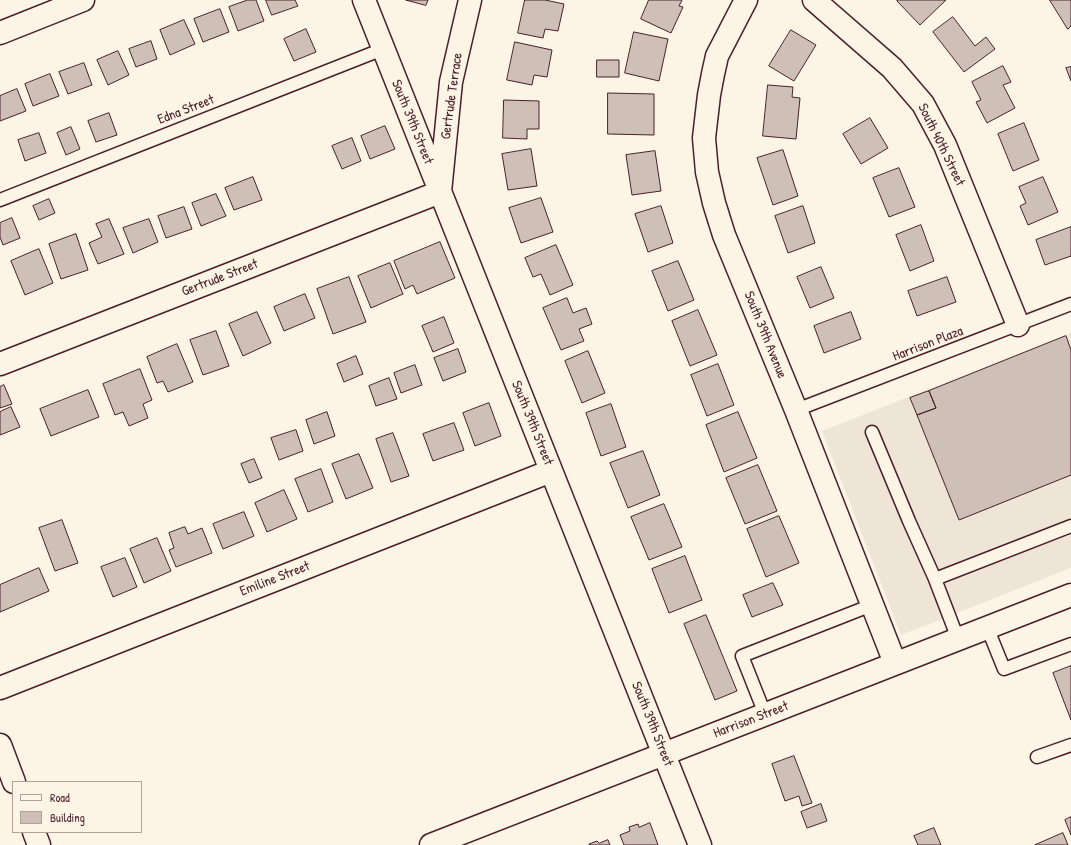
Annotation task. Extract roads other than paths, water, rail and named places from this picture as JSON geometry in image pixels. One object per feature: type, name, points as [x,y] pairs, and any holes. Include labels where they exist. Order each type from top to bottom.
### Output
[{"type":"street","points":[[0,33],[83,0]]},
{"type":"street","name":"South 39th Street","points":[[364,0],[700,845]]},
{"type":"street","name":"Gertrude Terrace","points":[[440,192],[452,82],[470,0]]},
{"type":"street","name":"South 39th Avenue","points":[[746,0],[717,56],[708,102],[704,138],[707,172],[714,203],[724,235],[796,410],[895,664]]},
{"type":"street","name":"South 40th Street","points":[[814,0],[892,68],[923,104],[945,145],[1018,325]]},
{"type":"street","name":"Gertrude Street","points":[[0,364],[440,192]]},
{"type":"street","name":"Emiline Street","points":[[0,688],[551,470]]},
{"type":"street","name":"Harrison Street","points":[[431,845],[1071,595]]},
{"type":"street","points":[[0,745],[14,781]]},
{"type":"street","points":[[34,833],[39,845]]},
{"type":"lane","name":"Edna Street","points":[[0,200],[383,50]]},
{"type":"lane","name":"Harrison Plaza","points":[[796,410],[1071,304]]},
{"type":"lane","points":[[872,432],[935,579],[958,639]]},
{"type":"lane","points":[[935,579],[1071,526]]},
{"type":"lane","points":[[765,714],[742,656],[872,605]]},
{"type":"lane","points":[[987,627],[1004,669],[1071,644]]},
{"type":"lane","points":[[1037,757],[1071,745]]}]
